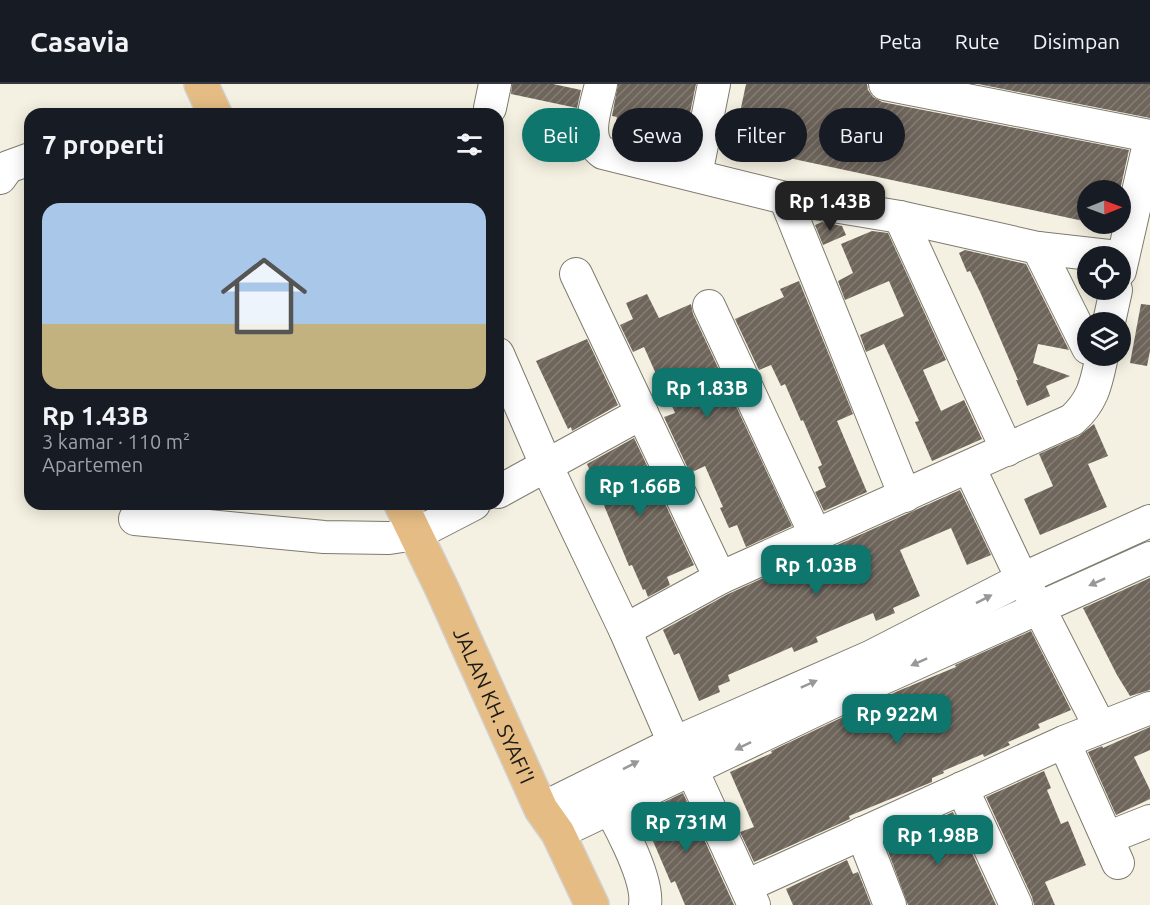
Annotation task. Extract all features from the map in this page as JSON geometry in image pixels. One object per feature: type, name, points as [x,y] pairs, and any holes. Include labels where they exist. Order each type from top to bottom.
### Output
[{"type":"main road","points":[[201,84],[212,108]]},
{"type":"main road","name":"JALAN KH. SYAFI'I","points":[[404,510],[549,821],[592,905]]},
{"type":"street","points":[[601,84],[592,138],[598,150],[603,153],[785,198],[900,217],[1038,248],[1077,254]]},
{"type":"street","points":[[696,175],[714,84]]},
{"type":"street","points":[[885,84],[1150,138],[1128,246]]},
{"type":"street","points":[[0,178],[8,167],[24,161]]},
{"type":"street","points":[[785,198],[905,496]]},
{"type":"street","points":[[900,217],[1007,450]]},
{"type":"street","points":[[1038,248],[1077,323]]},
{"type":"street","points":[[576,274],[720,578]]},
{"type":"street","points":[[709,306],[814,534]]},
{"type":"street","points":[[625,630],[720,578],[1072,420],[1095,391],[1095,366]]},
{"type":"street","points":[[504,368],[547,466],[625,630],[674,743],[692,770],[750,896],[862,833],[1064,742],[1150,708]]},
{"type":"street","points":[[504,489],[642,413]]},
{"type":"street","points":[[969,467],[1022,579],[1100,728]]},
{"type":"street","points":[[135,519],[324,537],[389,538],[416,534],[462,510]]},
{"type":"street","points":[[549,821],[602,796],[692,770],[875,669],[1022,579],[1150,521]]},
{"type":"street","points":[[602,796],[674,743],[1039,608],[1150,558]]},
{"type":"street","points":[[1064,742],[1112,851],[1150,821]]},
{"type":"street","points":[[962,788],[1016,905]]},
{"type":"street","points":[[602,796],[642,879],[645,888],[645,905]]},
{"type":"street","points":[[862,833],[890,905]]},
{"type":"building","points":[[512,84],[553,84],[581,90],[577,108],[511,94]]},
{"type":"building","points":[[618,84],[696,84],[691,108],[614,108]]},
{"type":"building","points":[[746,84],[867,84],[873,97],[882,102],[1129,150],[1122,180],[1077,180],[1077,220],[807,162],[807,108],[741,108]]},
{"type":"building","points":[[978,84],[1150,84],[1150,118]]},
{"type":"building","points":[[822,222],[842,226],[846,235],[823,245],[815,225]]},
{"type":"building","points":[[872,231],[888,233],[946,360],[923,370],[941,411],[964,400],[982,439],[932,461],[915,422],[919,421],[884,344],[866,352],[860,335],[904,316],[889,281],[845,300],[838,281],[853,273],[841,244]]},
{"type":"building","points":[[965,250],[1026,264],[1069,350],[1038,344],[1033,363],[1070,376],[1046,386],[1050,396],[1027,406],[981,294],[970,271],[967,272],[959,253]]},
{"type":"building","points":[[799,281],[853,414],[837,421],[867,492],[824,511],[815,492],[826,487],[818,467],[822,465],[803,420],[801,421],[785,384],[781,386],[771,365],[759,370],[735,319],[784,297],[780,289]]},
{"type":"building","points":[[647,294],[659,318],[691,304],[693,314],[792,526],[746,547],[737,525],[729,528],[720,508],[723,507],[705,466],[690,473],[664,417],[675,413],[658,373],[656,374],[644,347],[633,352],[620,325],[633,319],[626,303]]},
{"type":"building","points":[[1141,304],[1150,305],[1150,351],[1147,366],[1131,363]]},
{"type":"building","points":[[587,339],[618,405],[572,431],[571,427],[568,429],[536,361]]},
{"type":"building","points":[[1094,424],[1108,456],[1088,464],[1107,507],[1040,535],[1024,499],[1053,486],[1039,454],[1079,436]]},
{"type":"building","points":[[634,438],[694,565],[667,577],[670,585],[648,597],[632,565],[629,566],[587,464]]},
{"type":"building","points":[[960,490],[991,555],[967,565],[951,528],[900,550],[920,596],[893,608],[895,613],[876,621],[873,613],[816,637],[818,642],[794,652],[792,647],[728,675],[730,681],[718,686],[720,692],[699,701],[679,653],[674,655],[663,630],[728,594]]},
{"type":"building","points":[[1150,578],[1150,690],[1130,696],[1083,608]]},
{"type":"building","points":[[1031,631],[1071,710],[1038,724],[1040,728],[1008,742],[1010,745],[943,771],[944,773],[932,778],[932,782],[849,816],[850,819],[754,862],[740,832],[754,827],[730,772],[898,691],[956,667],[955,665]]},
{"type":"building","points":[[1150,727],[1150,750],[1134,757],[1150,790],[1150,799],[1116,815],[1088,752],[1102,746],[1103,748]]},
{"type":"building","points":[[1044,771],[1051,788],[1047,790],[1061,824],[1068,821],[1086,865],[1045,882],[1055,905],[1034,905],[986,797]]},
{"type":"building","points":[[683,793],[734,905],[685,905],[675,881],[671,883],[641,813]]},
{"type":"building","points":[[953,812],[996,905],[908,905],[885,843]]},
{"type":"building","points":[[847,860],[853,874],[858,872],[871,905],[793,905],[786,889]]}]
